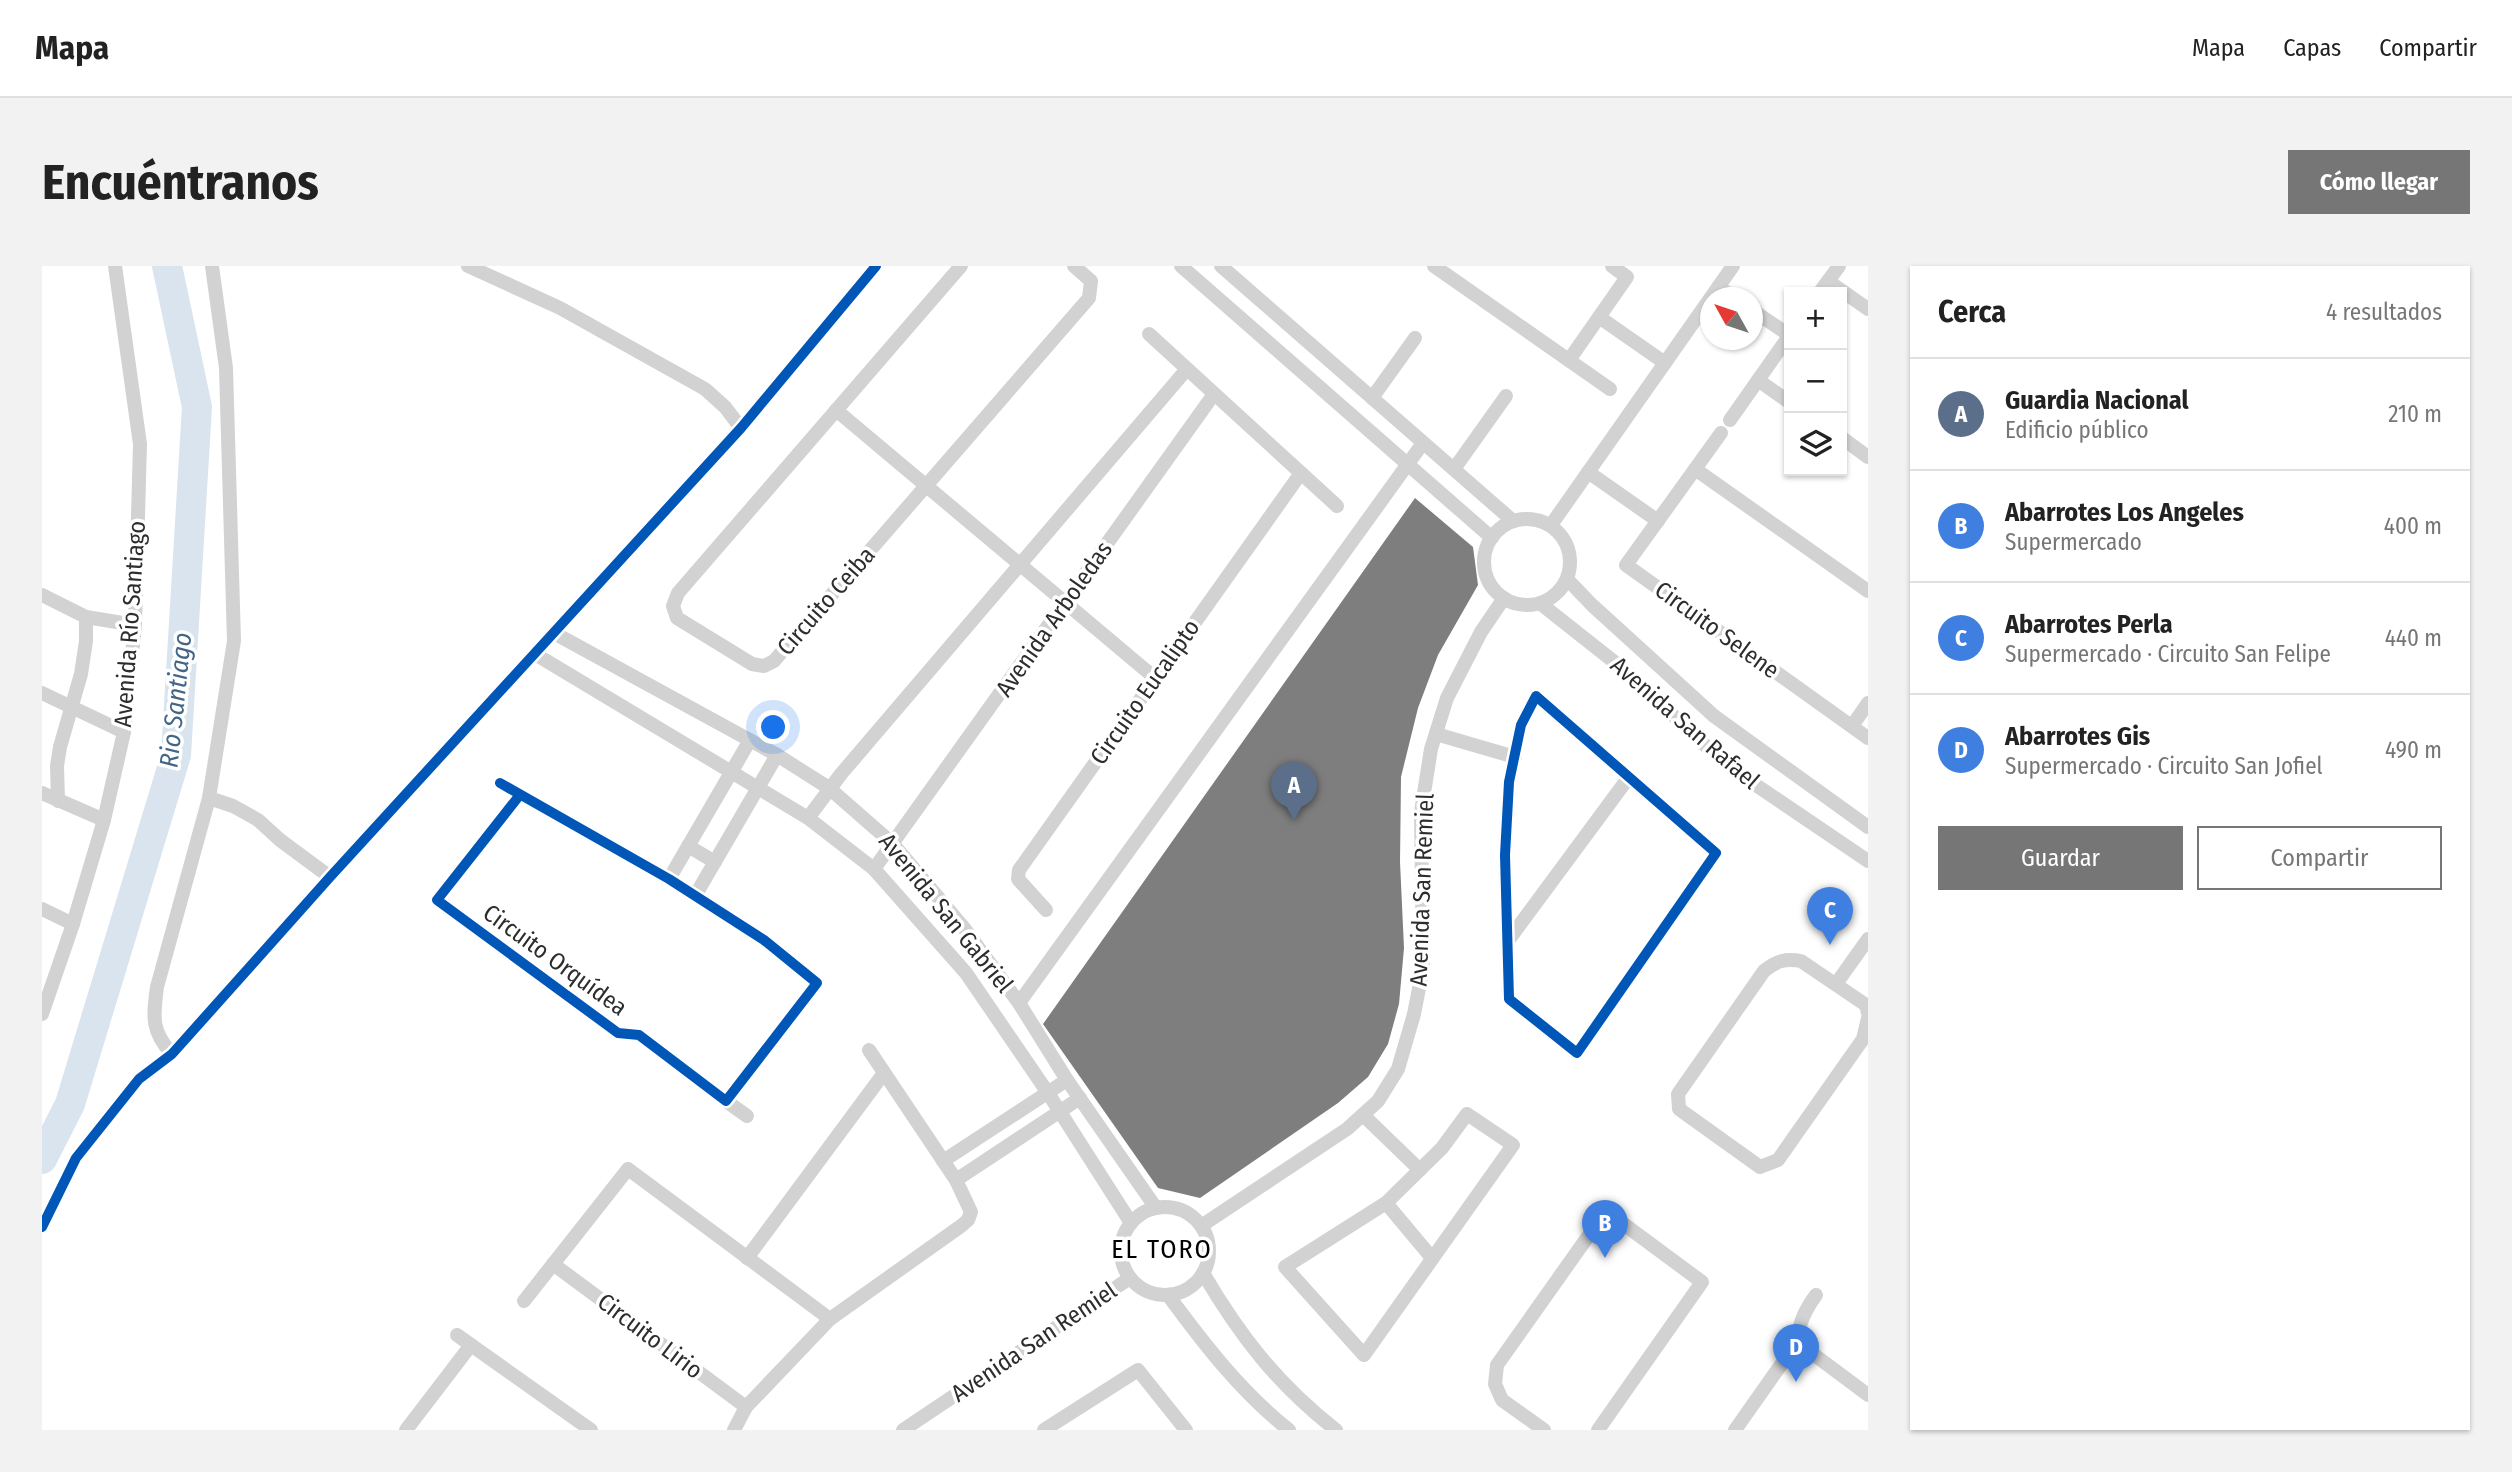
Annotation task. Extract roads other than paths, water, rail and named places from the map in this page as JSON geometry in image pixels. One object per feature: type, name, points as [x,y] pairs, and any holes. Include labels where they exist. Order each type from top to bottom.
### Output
[{"type":"street","name":"Avenida Río Santiago","points":[[42,1014],[73,924],[104,820],[124,732],[135,625],[140,444],[116,266]]},
{"type":"street","points":[[172,1054],[160,1041],[153,1019],[157,987],[209,798],[233,641],[226,368],[212,266]]},
{"type":"street","points":[[468,266],[560,308],[705,389],[725,407],[741,428]]},
{"type":"street","points":[[42,1227],[76,1157],[139,1079],[172,1054],[330,877],[741,428],[876,266]]},
{"type":"street","name":"Circuito Ceiba","points":[[961,266],[678,593],[673,606],[677,618],[752,664],[764,666],[774,661],[1089,298],[1091,281],[1074,266]]},
{"type":"street","points":[[1181,266],[1492,538]]},
{"type":"street","points":[[1220,266],[1513,521]]},
{"type":"street","points":[[1434,266],[1610,389]]},
{"type":"street","points":[[1569,360],[1627,277],[1612,266]]},
{"type":"street","points":[[1551,525],[1733,266]]},
{"type":"street","points":[[1824,287],[1839,266]]},
{"type":"street","points":[[1228,307],[1245,287]]},
{"type":"street","points":[[1847,298],[1868,309]]},
{"type":"street","points":[[1599,317],[1665,363]]},
{"type":"street","points":[[1763,318],[1784,332]]},
{"type":"street","points":[[1149,334],[1337,506]]},
{"type":"street","points":[[1371,397],[1415,338]]},
{"type":"street","points":[[1730,420],[1784,343]]},
{"type":"street","points":[[808,818],[829,788],[1188,369]]},
{"type":"street","points":[[1758,380],[1784,398]]},
{"type":"street","name":"Avenida Arboledas","points":[[874,869],[1214,394]]},
{"type":"street","points":[[1454,469],[1506,396]]},
{"type":"street","points":[[836,410],[1155,678]]},
{"type":"street","name":"Circuito Selene","points":[[1721,433],[1626,565],[1868,738]]},
{"type":"street","points":[[1847,442],[1868,457]]},
{"type":"street","points":[[1019,1003],[1423,443]]},
{"type":"street","points":[[1695,469],[1868,591]]},
{"type":"street","points":[[1588,472],[1658,521]]},
{"type":"street","name":"Circuito Eucalipto","points":[[1046,910],[1018,879],[1019,870],[1301,473]]},
{"type":"street","points":[[1527,519],[1551,525],[1562,536],[1569,550],[1570,565],[1566,579],[1558,591],[1541,604],[1517,604],[1504,598],[1494,589],[1487,577],[1484,564],[1486,550],[1501,528],[1513,521],[1527,519]]},
{"type":"street","name":"Avenida San Rafael","points":[[1566,579],[1714,716],[1868,827]]},
{"type":"street","points":[[42,595],[86,617],[135,625]]},
{"type":"street","name":"Avenida San Remiel","points":[[1201,1226],[1347,1129],[1378,1101],[1398,1069],[1414,1014],[1423,968],[1421,812],[1431,749],[1447,698],[1481,632],[1504,598]]},
{"type":"street","name":"Avenida San Rafael","points":[[1541,604],[1627,672],[1700,741],[1741,775],[1868,861]]},
{"type":"street","points":[[58,801],[57,766],[64,728],[73,707],[81,674],[86,617]]},
{"type":"street","name":"Avenida San Gabriel","points":[[554,633],[777,755],[829,788],[893,844],[964,928],[1019,1003],[1067,1080],[1156,1208]]},
{"type":"street","name":"Avenida San Gabriel","points":[[535,654],[758,786],[808,818],[874,869],[966,973],[1048,1093],[1131,1223]]},
{"type":"street","points":[[42,693],[124,732]]},
{"type":"street","points":[[1536,696],[1716,853],[1577,1053],[1509,999],[1505,855],[1509,782],[1515,757],[1521,725],[1536,696]]},
{"type":"street","points":[[1852,726],[1868,703]]},
{"type":"street","points":[[1436,734],[1515,757]]},
{"type":"street","points":[[668,879],[750,740]]},
{"type":"street","points":[[695,896],[777,755]]},
{"type":"street","points":[[1507,942],[1629,777]]},
{"type":"street","points":[[500,783],[695,896],[764,940],[817,983],[726,1101]]},
{"type":"street","points":[[42,793],[104,820]]},
{"type":"street","name":"Circuito Orquídea","points":[[519,796],[437,900],[618,1033],[639,1035],[747,1116]]},
{"type":"street","points":[[209,798],[233,806],[258,820],[330,877]]},
{"type":"street","points":[[688,846],[715,862]]},
{"type":"street","points":[[42,909],[73,924]]},
{"type":"street","points":[[1836,984],[1868,939]]},
{"type":"street","points":[[1792,959],[1801,961],[1866,1005],[1868,1015],[1863,1038],[1778,1160],[1760,1167],[1679,1109],[1678,1094],[1764,971],[1775,962],[1792,959]]},
{"type":"street","points":[[734,1430],[746,1407],[830,1319],[968,1220],[971,1212],[956,1180],[869,1050]]},
{"type":"street","points":[[747,1258],[884,1073]]},
{"type":"street","points":[[943,1161],[1067,1080]]},
{"type":"street","points":[[956,1180],[1080,1098]]},
{"type":"street","points":[[1468,1114],[1513,1145],[1364,1355],[1285,1267],[1386,1203],[1442,1148],[1468,1114]]},
{"type":"street","points":[[1363,1115],[1420,1170]]},
{"type":"street","points":[[971,1143],[983,1162]]},
{"type":"street","points":[[524,1301],[628,1169],[830,1319]]},
{"type":"street","points":[[1386,1203],[1432,1258]]},
{"type":"street","points":[[1131,1223],[1156,1208],[1170,1207],[1185,1211],[1201,1226],[1209,1246],[1203,1273],[1194,1284],[1182,1292],[1168,1295],[1202,1341],[1236,1380],[1289,1430]]},
{"type":"street","points":[[1537,1428],[1502,1400],[1495,1384],[1497,1365],[1606,1212],[1702,1282],[1598,1430]]},
{"type":"street","name":"Avenida San Remiel","points":[[1131,1223],[1124,1236],[1121,1251],[1123,1265],[1130,1278],[1147,1291],[1168,1295]]},
{"type":"street","name":"Circuito Lirio","points":[[553,1264],[746,1407]]},
{"type":"street","points":[[1203,1273],[1230,1319],[1257,1354],[1287,1389],[1336,1430]]},
{"type":"street","name":"Avenida San Remiel","points":[[903,1430],[1130,1278]]},
{"type":"street","points":[[1735,1430],[1797,1342],[1799,1325],[1816,1295]]},
{"type":"street","points":[[457,1335],[591,1430]]},
{"type":"street","points":[[1797,1342],[1868,1395]]},
{"type":"street","points":[[406,1430],[471,1345]]},
{"type":"street","points":[[1044,1430],[1138,1370],[1186,1430]]},
{"type":"waterway","name":"Rio Santiago","points":[[42,1159],[70,1104],[176,755],[197,407],[167,266]]},
{"type":"place","name":"Guardia Nacional","points":[[1294,820]]},
{"type":"place","name":"Abarrotes Perla","points":[[1830,945]]},
{"type":"place","name":"Abarrotes Los Angeles","points":[[1605,1258]]},
{"type":"place","name":"Abarrotes Gis","points":[[1796,1382]]},
{"type":"district","name":"EL TORO","points":[[1162,1249]]}]
